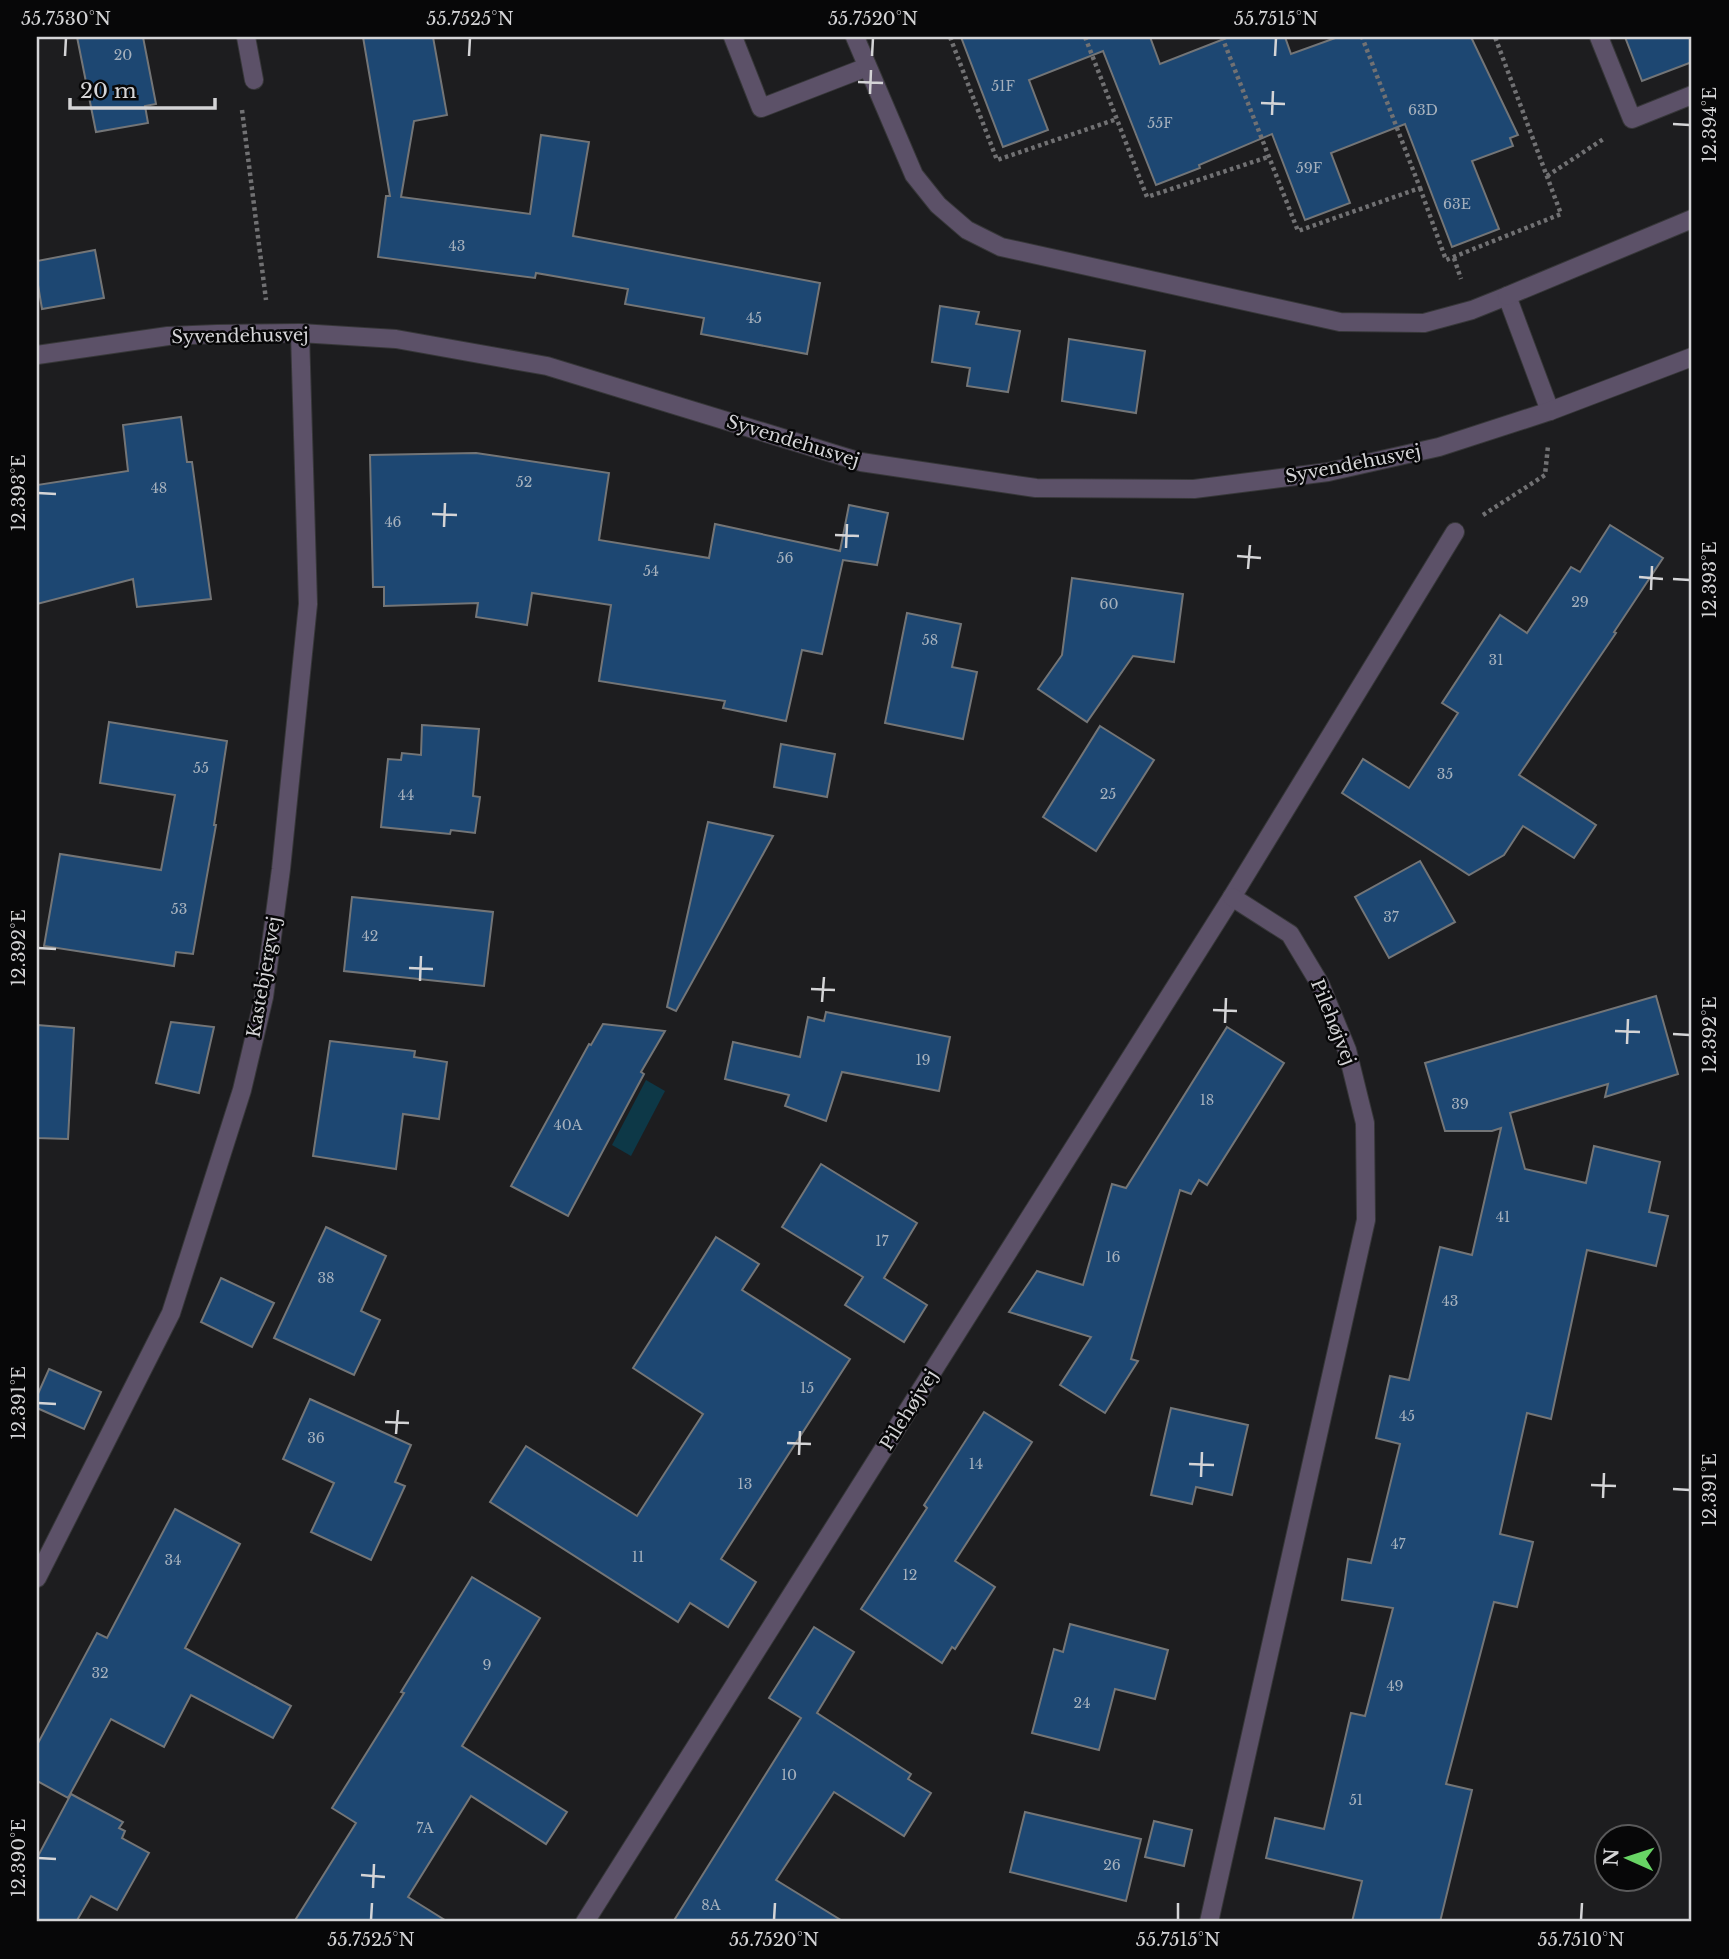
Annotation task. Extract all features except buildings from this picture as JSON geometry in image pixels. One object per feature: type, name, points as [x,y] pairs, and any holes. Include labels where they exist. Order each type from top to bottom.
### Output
[{"type":"street","points":[[246,37],[254,80]]},
{"type":"street","points":[[733,37],[761,108],[867,66]]},
{"type":"street","points":[[855,37],[914,175],[937,205],[967,230],[1001,247],[1340,322],[1424,323],[1472,310],[1692,219]]},
{"type":"street","points":[[1599,37],[1632,119],[1692,95]]},
{"type":"street","points":[[1507,296],[1550,411]]},
{"type":"street","name":"Syvendehusvej","points":[[37,355],[167,337],[300,333],[396,339],[547,366],[861,462],[1036,488],[1194,489],[1328,472],[1439,447],[1550,411],[1692,357]]},
{"type":"street","name":"Kastebjergvej","points":[[37,1578],[171,1312],[242,1090],[264,997],[281,869],[308,604],[300,333]]},
{"type":"street","name":"Pilehøjvej","points":[[585,1922],[1232,897],[1455,532]]},
{"type":"street","name":"Pilehøjvej","points":[[1209,1922],[1366,1220],[1365,1123],[1343,1039],[1320,984],[1290,934],[1232,897]]},
{"type":"path","points":[[950,37],[997,160],[1117,119]]},
{"type":"path","points":[[1085,37],[1147,197],[1268,157]]},
{"type":"path","points":[[1222,37],[1298,230],[1420,188]]},
{"type":"path","points":[[1362,37],[1446,260],[1561,214],[1495,37]]},
{"type":"path","points":[[254,80],[242,110],[270,333]]},
{"type":"path","points":[[1547,176],[1632,119]]},
{"type":"path","points":[[1455,532],[1545,475],[1550,411]]},
{"type":"water","points":[[646,1080],[665,1091],[631,1156],[612,1145]]}]
